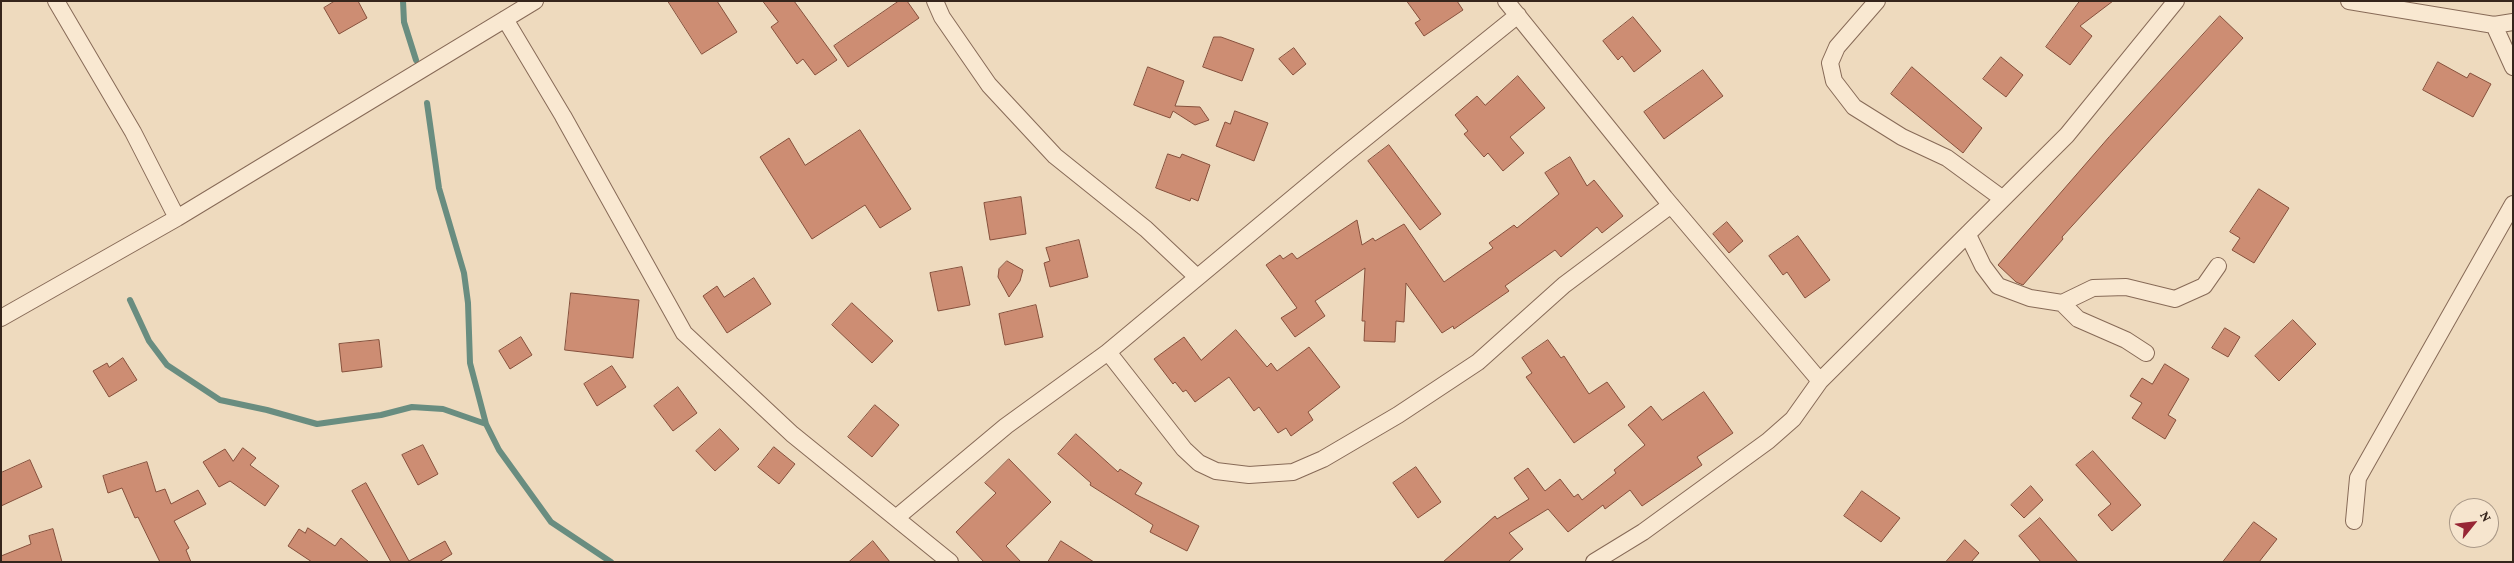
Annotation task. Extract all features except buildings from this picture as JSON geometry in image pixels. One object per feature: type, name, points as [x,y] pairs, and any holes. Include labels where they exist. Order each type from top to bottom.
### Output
[{"type":"street","points":[[56,1],[133,132],[177,218]]},
{"type":"street","points":[[1,318],[177,218],[535,1]]},
{"type":"street","points":[[935,1],[942,17],[989,85],[1055,156],[1146,229],[1197,277]]},
{"type":"street","points":[[1506,1],[1671,205],[1820,381]]},
{"type":"street","points":[[1877,1],[1837,47],[1830,63],[1834,81],[1854,106],[1902,137],[1947,158],[2003,199]]},
{"type":"street","points":[[1594,562],[1643,532],[1762,446],[1792,419],[1820,381],[2067,135],[2176,1]]},
{"type":"street","points":[[2349,1],[2494,25],[2513,22]]},
{"type":"street","points":[[896,518],[1006,426],[1108,352],[1518,15]]},
{"type":"street","points":[[505,19],[563,116],[684,333],[792,434],[950,562]]},
{"type":"street","points":[[2494,25],[2513,67]]},
{"type":"street","points":[[2354,521],[2358,478],[2513,204]]},
{"type":"street","points":[[1108,352],[1184,449],[1199,464],[1216,471],[1248,475],[1293,472],[1323,459],[1373,430],[1478,362],[1564,285],[1671,205]]},
{"type":"street","points":[[1968,235],[1982,266],[1998,286],[2030,298],[2062,302],[2093,288],[2126,287],[2175,299],[2204,286],[2218,266]]},
{"type":"street","points":[[2062,302],[2078,319],[2126,340],[2146,353]]},
{"type":"waterway","points":[[403,1],[404,22],[416,60]]},
{"type":"waterway","points":[[427,103],[439,188],[464,273],[468,303],[470,363],[486,424],[499,450],[551,522],[611,562]]},
{"type":"waterway","points":[[130,300],[149,341],[167,365],[220,400],[267,410],[317,424],[381,415],[412,407],[443,409],[486,424]]}]
